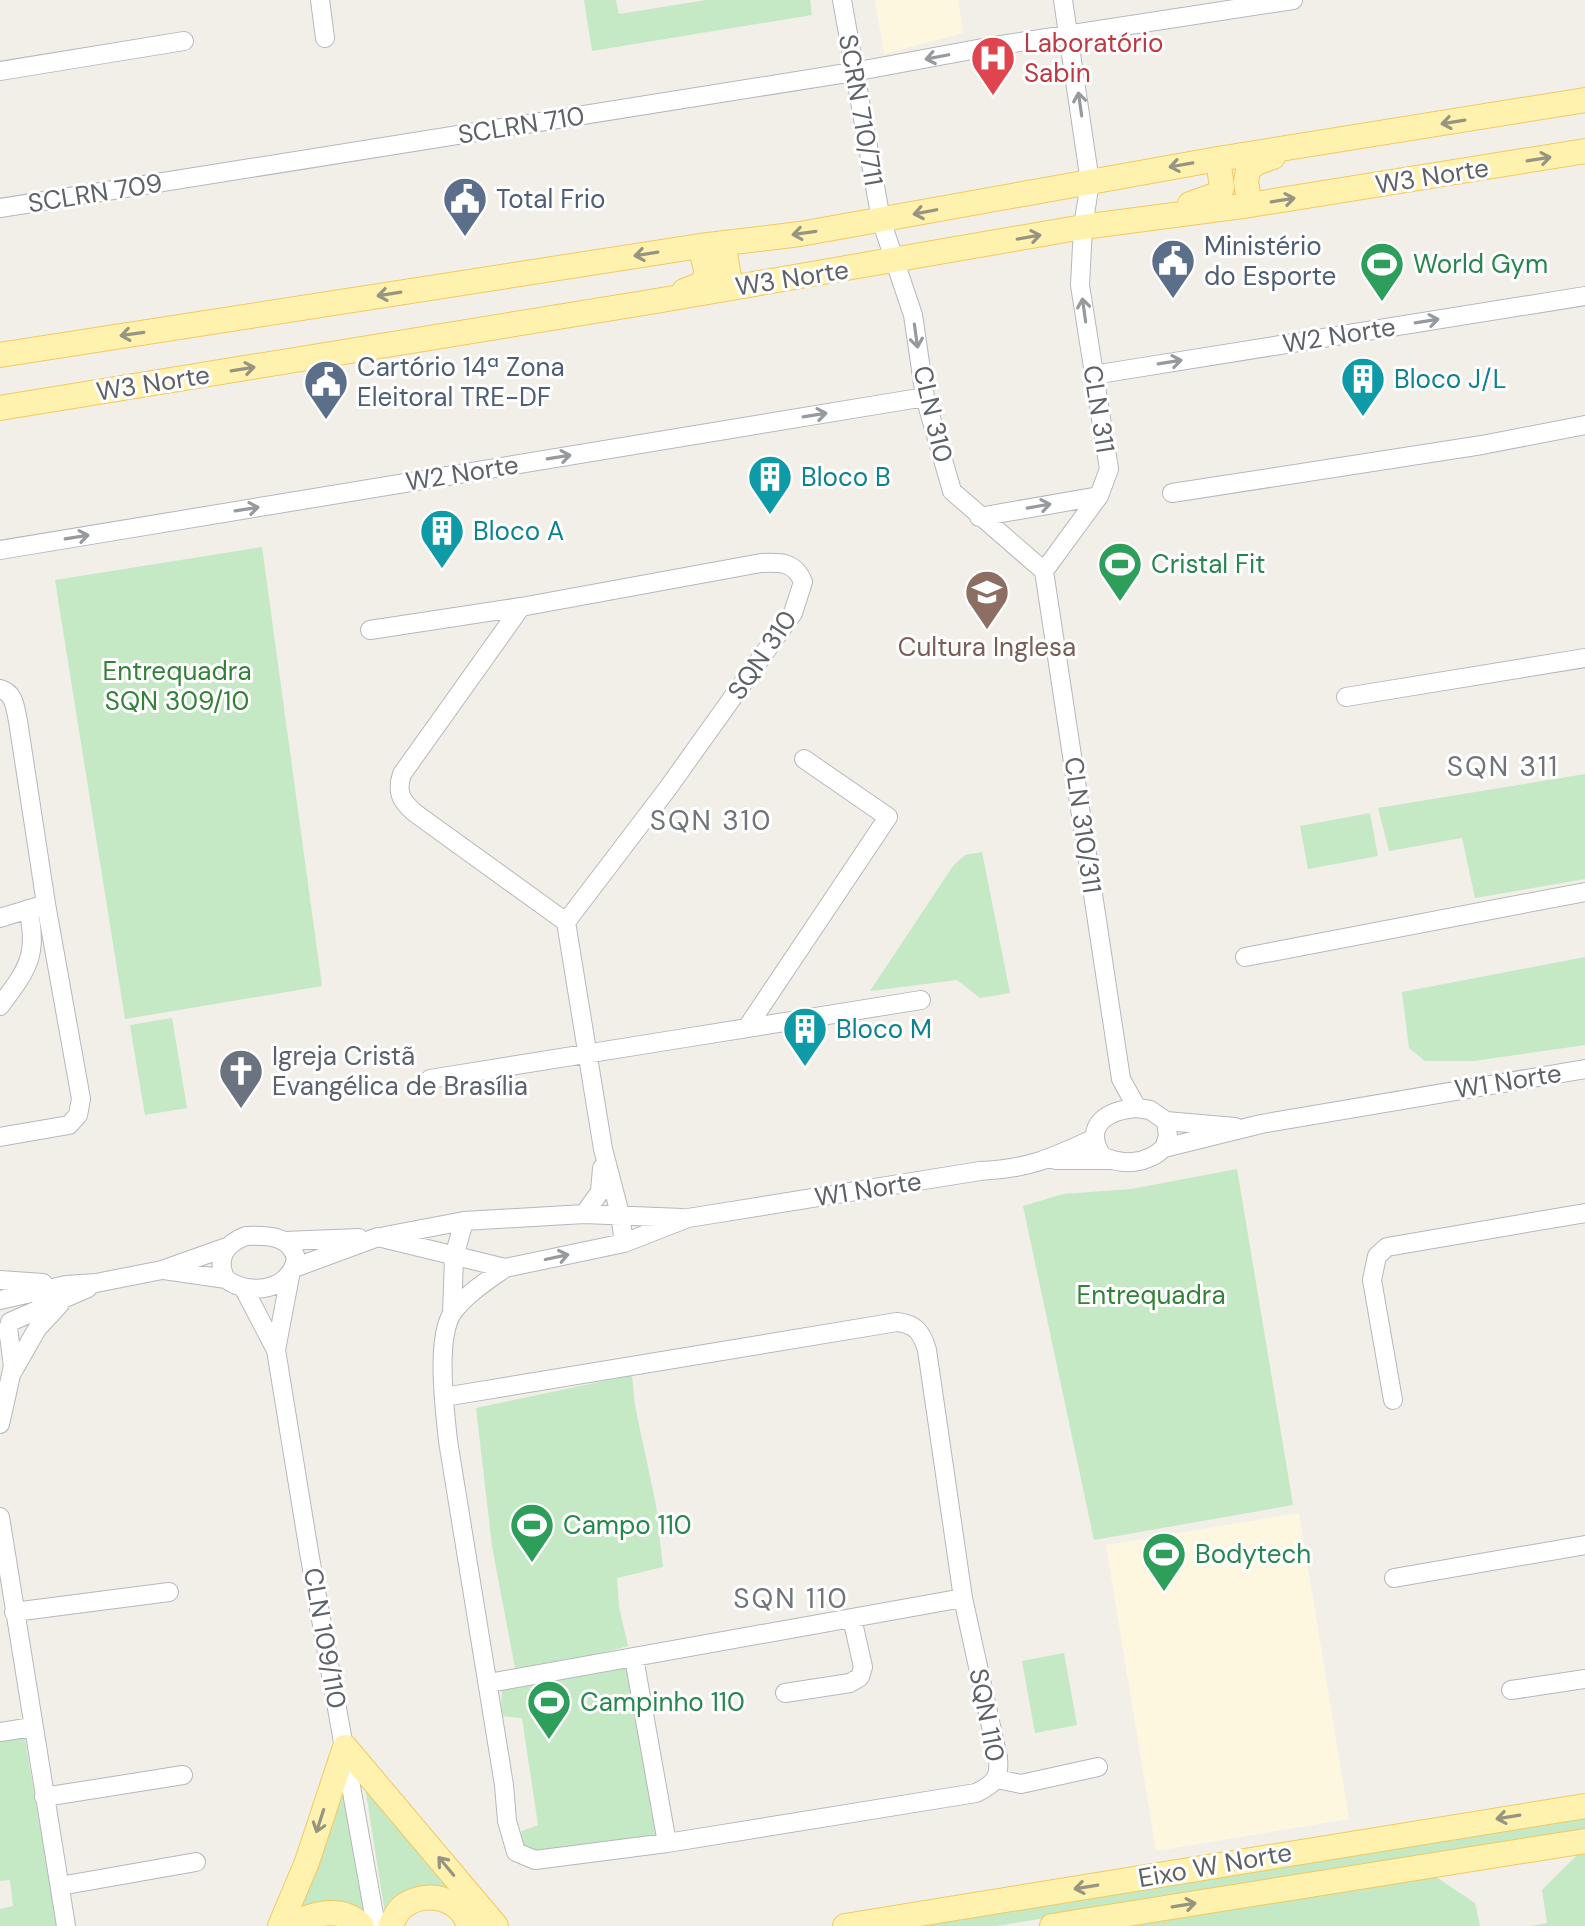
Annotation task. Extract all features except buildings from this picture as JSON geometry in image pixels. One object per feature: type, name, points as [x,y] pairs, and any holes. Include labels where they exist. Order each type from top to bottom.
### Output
[{"type":"main road","name":"W3 Norte","points":[[0,355],[711,244],[800,234],[1218,159],[1585,100]]},
{"type":"main road","points":[[1250,205],[1246,176],[1251,166],[1313,145]]},
{"type":"main road","name":"W3 Norte","points":[[0,408],[897,261],[1083,227],[1250,205],[1585,151]]},
{"type":"main road","points":[[1150,219],[1218,194],[1222,188],[1218,159]]},
{"type":"main road","points":[[711,244],[731,288]]},
{"type":"main road","points":[[656,301],[705,283],[711,244]]},
{"type":"main road","points":[[280,1926],[307,1862],[345,1747]]},
{"type":"main road","points":[[345,1747],[496,1926]]},
{"type":"main road","name":"Eixo W Norte","points":[[845,1926],[1585,1806]]},
{"type":"main road","name":"Eixo W Norte","points":[[1052,1926],[1585,1841]]},
{"type":"main road","points":[[390,1926],[401,1906],[430,1897],[453,1903],[466,1916],[469,1926]]},
{"type":"main road","points":[[300,1926],[306,1918],[333,1912],[357,1920],[362,1926]]},
{"type":"street","points":[[320,0],[325,38]]},
{"type":"street","name":"SCRN 710/711","points":[[842,0],[881,220]]},
{"type":"street","points":[[1063,0],[1090,182]]},
{"type":"street","name":"SCLRN 710","points":[[189,177],[1293,0]]},
{"type":"street","points":[[0,71],[184,41]]},
{"type":"street","name":"SCLRN 709","points":[[0,208],[189,177]]},
{"type":"street","name":"CLN 311","points":[[1044,571],[1099,496],[1109,469],[1080,285],[1083,227],[1090,182]]},
{"type":"street","name":"CLN 310","points":[[881,220],[913,315],[925,397],[952,491],[1044,571]]},
{"type":"street","name":"W2 Norte","points":[[1093,375],[1585,296]]},
{"type":"street","name":"W2 Norte","points":[[0,550],[925,397]]},
{"type":"street","points":[[1172,493],[1482,445],[1585,425]]},
{"type":"street","points":[[979,517],[1099,496]]},
{"type":"street","name":"SQN 310","points":[[370,630],[521,607],[761,563],[786,563],[797,570],[803,582],[793,613],[731,702],[566,922]]},
{"type":"street","name":"CLN 310/311","points":[[1044,571],[1121,1079],[1137,1108]]},
{"type":"street","points":[[521,607],[402,774],[399,794],[415,813],[566,922],[603,1149],[620,1214],[624,1243]]},
{"type":"street","points":[[1346,697],[1585,658]]},
{"type":"street","points":[[0,689],[13,699],[18,721],[37,907],[80,1089],[80,1108],[75,1121],[69,1125],[0,1137]]},
{"type":"street","points":[[748,1026],[888,817],[804,759]]},
{"type":"street","points":[[1245,957],[1585,892]]},
{"type":"street","points":[[0,918],[37,907]]},
{"type":"street","points":[[0,1006],[30,962],[37,907]]},
{"type":"street","points":[[430,1079],[921,1000]]},
{"type":"street","name":"W1 Norte","points":[[1164,1148],[1243,1128],[1585,1069]]},
{"type":"street","name":"CLN 310/311","points":[[1113,1112],[1121,1079]]},
{"type":"street","points":[[1137,1108],[1150,1110],[1166,1121],[1168,1136],[1164,1148],[1145,1160],[1111,1160],[1102,1156],[1095,1138],[1102,1120],[1113,1112],[1137,1108]]},
{"type":"street","name":"W1 Norte","points":[[1166,1121],[1243,1128]]},
{"type":"street","name":"W1 Norte","points":[[292,1272],[378,1237],[505,1268],[624,1243],[688,1218],[980,1171],[1013,1169],[1048,1160],[1095,1138]]},
{"type":"street","points":[[584,1214],[600,1192],[603,1149]]},
{"type":"street","name":"W1 Norte","points":[[1048,1160],[1111,1160]]},
{"type":"street","points":[[1393,1400],[1372,1280],[1377,1256],[1387,1247],[1585,1213]]},
{"type":"street","name":"W1 Norte","points":[[284,1241],[378,1237],[464,1221],[584,1214],[688,1218]]},
{"type":"street","name":"SQN 110","points":[[444,1397],[897,1322],[907,1323],[920,1332],[927,1350],[963,1598],[996,1748],[997,1779],[976,1793],[667,1843],[535,1860],[516,1852],[507,1821],[489,1683],[448,1441],[444,1397],[443,1357],[447,1326],[452,1314],[454,1257],[464,1221]]},
{"type":"street","points":[[0,1302],[66,1292],[162,1270],[227,1247],[234,1240],[246,1236],[272,1237],[284,1241],[295,1254],[292,1272],[281,1283],[264,1288],[162,1270]]},
{"type":"street","points":[[227,1247],[221,1265],[235,1283]]},
{"type":"street","points":[[452,1314],[469,1294],[505,1268]]},
{"type":"street","name":"CLN 109/110","points":[[292,1272],[276,1350],[376,1926]]},
{"type":"street","points":[[0,1280],[66,1292]]},
{"type":"street","name":"CLN 109/110","points":[[235,1283],[276,1350]]},
{"type":"street","points":[[6,1329],[66,1292]]},
{"type":"street","points":[[6,1374],[66,1292]]},
{"type":"street","points":[[0,1302],[8,1312],[6,1329],[12,1348],[0,1424]]},
{"type":"street","points":[[0,1517],[66,1926]]},
{"type":"street","points":[[1394,1578],[1585,1545]]},
{"type":"street","points":[[14,1612],[169,1592]]},
{"type":"street","points":[[489,1683],[963,1598]]},
{"type":"street","points":[[785,1693],[857,1679],[862,1672],[852,1618]]},
{"type":"street","points":[[634,1658],[667,1843]]},
{"type":"street","points":[[1511,1690],[1585,1679]]},
{"type":"street","points":[[0,1732],[32,1727]]},
{"type":"street","points":[[997,1779],[1021,1784],[1098,1767]]},
{"type":"street","points":[[44,1797],[183,1775]]},
{"type":"street","points":[[60,1886],[196,1862]]},
{"type":"shaded area","points":[[875,0],[958,0],[963,33],[884,54]]},
{"type":"shaded area","points":[[1299,1513],[1349,1819],[1156,1851],[1106,1545]]},
{"type":"green space","points":[[584,0],[616,0],[619,14],[706,0],[810,0],[812,15],[592,51]]},
{"type":"green space","name":"Entrequadra SQN 309/10","points":[[262,547],[322,986],[125,1019],[55,580]]},
{"type":"green space","points":[[1585,774],[1585,879],[1475,898],[1462,838],[1389,851],[1378,808]]},
{"type":"green space","points":[[1370,813],[1378,856],[1308,869],[1300,826]]},
{"type":"green space","points":[[982,852],[1010,993],[980,998],[957,980],[870,991],[953,866],[965,855]]},
{"type":"green space","points":[[1585,957],[1585,1045],[1474,1061],[1425,1061],[1409,1048],[1402,992]]},
{"type":"green space","points":[[172,1018],[187,1108],[145,1115],[130,1025]]},
{"type":"green space","name":"Entrequadra","points":[[1237,1169],[1293,1505],[1094,1540],[1023,1206],[1063,1194],[1131,1189]]},
{"type":"green space","points":[[632,1375],[635,1406],[656,1505],[663,1567],[617,1578],[619,1607],[628,1646],[561,1664],[515,1668],[492,1546],[476,1408]]},
{"type":"green space","points":[[1064,1653],[1077,1725],[1035,1733],[1022,1661]]},
{"type":"green space","points":[[631,1664],[658,1837],[528,1852],[519,1842],[522,1831],[538,1825],[522,1718],[501,1716],[502,1690]]},
{"type":"green space","points":[[23,1728],[57,1926],[0,1926],[0,1909],[13,1906],[10,1880],[0,1881],[0,1732]]},
{"type":"green space","points":[[364,1780],[485,1926],[456,1899],[386,1920]]},
{"type":"green space","points":[[346,1783],[369,1923],[290,1926]]},
{"type":"green space","points":[[1585,1818],[1585,1830],[996,1926],[920,1926]]},
{"type":"green space","points":[[1585,1850],[1585,1926],[1530,1926],[1547,1923],[1542,1890]]},
{"type":"green space","points":[[1430,1873],[1475,1903],[1480,1926],[1111,1926]]},
{"type":"place","name":"Laboratório Sabin","points":[[993,97]]},
{"type":"place","name":"Total Frio","points":[[465,238]]},
{"type":"place","name":"Ministério do Esporte","points":[[1173,300]]},
{"type":"place","name":"World Gym","points":[[1382,303]]},
{"type":"place","name":"Bloco J/L","points":[[1363,418]]},
{"type":"place","name":"Cartório 14ª Zona Eleitoral TRE-DF","points":[[326,421]]},
{"type":"place","name":"Bloco B","points":[[770,516]]},
{"type":"place","name":"Bloco A","points":[[442,570]]},
{"type":"place","name":"Cristal Fit","points":[[1120,603]]},
{"type":"place","name":"Cultura Inglesa","points":[[987,631]]},
{"type":"place","name":"Bloco M","points":[[805,1068]]},
{"type":"place","name":"Igreja Cristã Evangélica de Brasília","points":[[241,1110]]},
{"type":"place","name":"Campo 110","points":[[532,1564]]},
{"type":"place","name":"Bodytech","points":[[1164,1593]]},
{"type":"place","name":"Campinho 110","points":[[549,1741]]},
{"type":"district","name":"SQN 311","points":[[1503,766]]},
{"type":"district","name":"SQN 310","points":[[711,820]]},
{"type":"district","name":"SQN 110","points":[[791,1598]]}]
